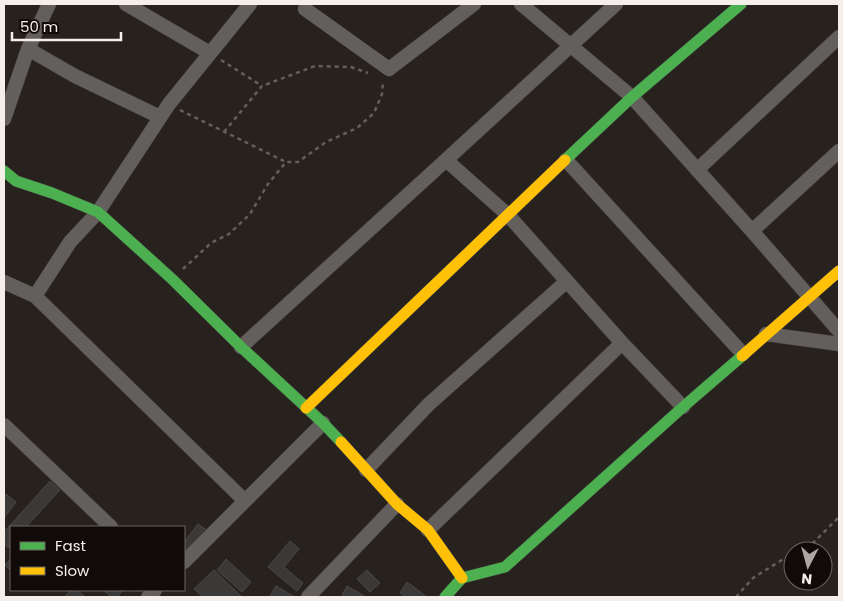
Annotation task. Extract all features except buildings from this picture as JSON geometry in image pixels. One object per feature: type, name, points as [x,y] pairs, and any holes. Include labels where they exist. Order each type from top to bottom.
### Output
[{"type":"street","points":[[4,119],[28,49],[50,4]]},
{"type":"street","points":[[126,4],[210,53]]},
{"type":"street","points":[[35,296],[70,242],[98,212],[169,104],[250,4]]},
{"type":"street","points":[[303,5],[387,73],[474,4]]},
{"type":"street","points":[[522,4],[632,97],[839,331]]},
{"type":"street","points":[[240,347],[616,4]]},
{"type":"street","points":[[306,408],[632,97],[741,4]]},
{"type":"street","points":[[698,170],[839,37]]},
{"type":"street","points":[[28,49],[75,76],[160,117]]},
{"type":"street","points":[[752,231],[839,151]]},
{"type":"street","points":[[446,160],[508,215],[622,343],[683,406]]},
{"type":"street","points":[[566,160],[743,354]]},
{"type":"street","points":[[4,171],[16,181],[52,193],[98,212],[323,423],[396,504],[428,530],[462,578]]},
{"type":"street","points":[[445,597],[462,578],[505,567],[683,406],[839,271]]},
{"type":"street","points":[[366,470],[429,404],[567,281]]},
{"type":"street","points":[[4,282],[35,296],[245,500]]},
{"type":"street","points":[[766,334],[839,344]]},
{"type":"street","points":[[428,530],[622,343]]},
{"type":"street","points":[[185,561],[323,423]]},
{"type":"street","points":[[4,424],[110,526]]},
{"type":"street","points":[[308,597],[396,504]]},
{"type":"path","points":[[210,53],[262,86]]},
{"type":"path","points":[[169,104],[224,132],[286,162],[298,162],[326,142],[358,128],[374,113],[382,94],[387,73],[351,67],[315,66],[262,86],[224,132]]},
{"type":"path","points":[[172,280],[211,243],[229,234],[250,214],[268,184],[286,162]]},
{"type":"path","points":[[815,541],[839,517]]},
{"type":"path","points":[[736,597],[753,578],[783,560]]},
{"type":"traffic: fast","points":[[565,160],[632,97],[741,4]]},
{"type":"traffic: fast","points":[[4,171],[16,181],[52,193],[98,212],[172,279],[341,442]]},
{"type":"traffic: fast","points":[[445,597],[462,578],[505,567],[742,356]]},
{"type":"traffic: slow","points":[[306,408],[565,160]]},
{"type":"traffic: slow","points":[[742,356],[839,271]]},
{"type":"traffic: slow","points":[[341,442],[397,504],[428,530],[462,578]]}]
